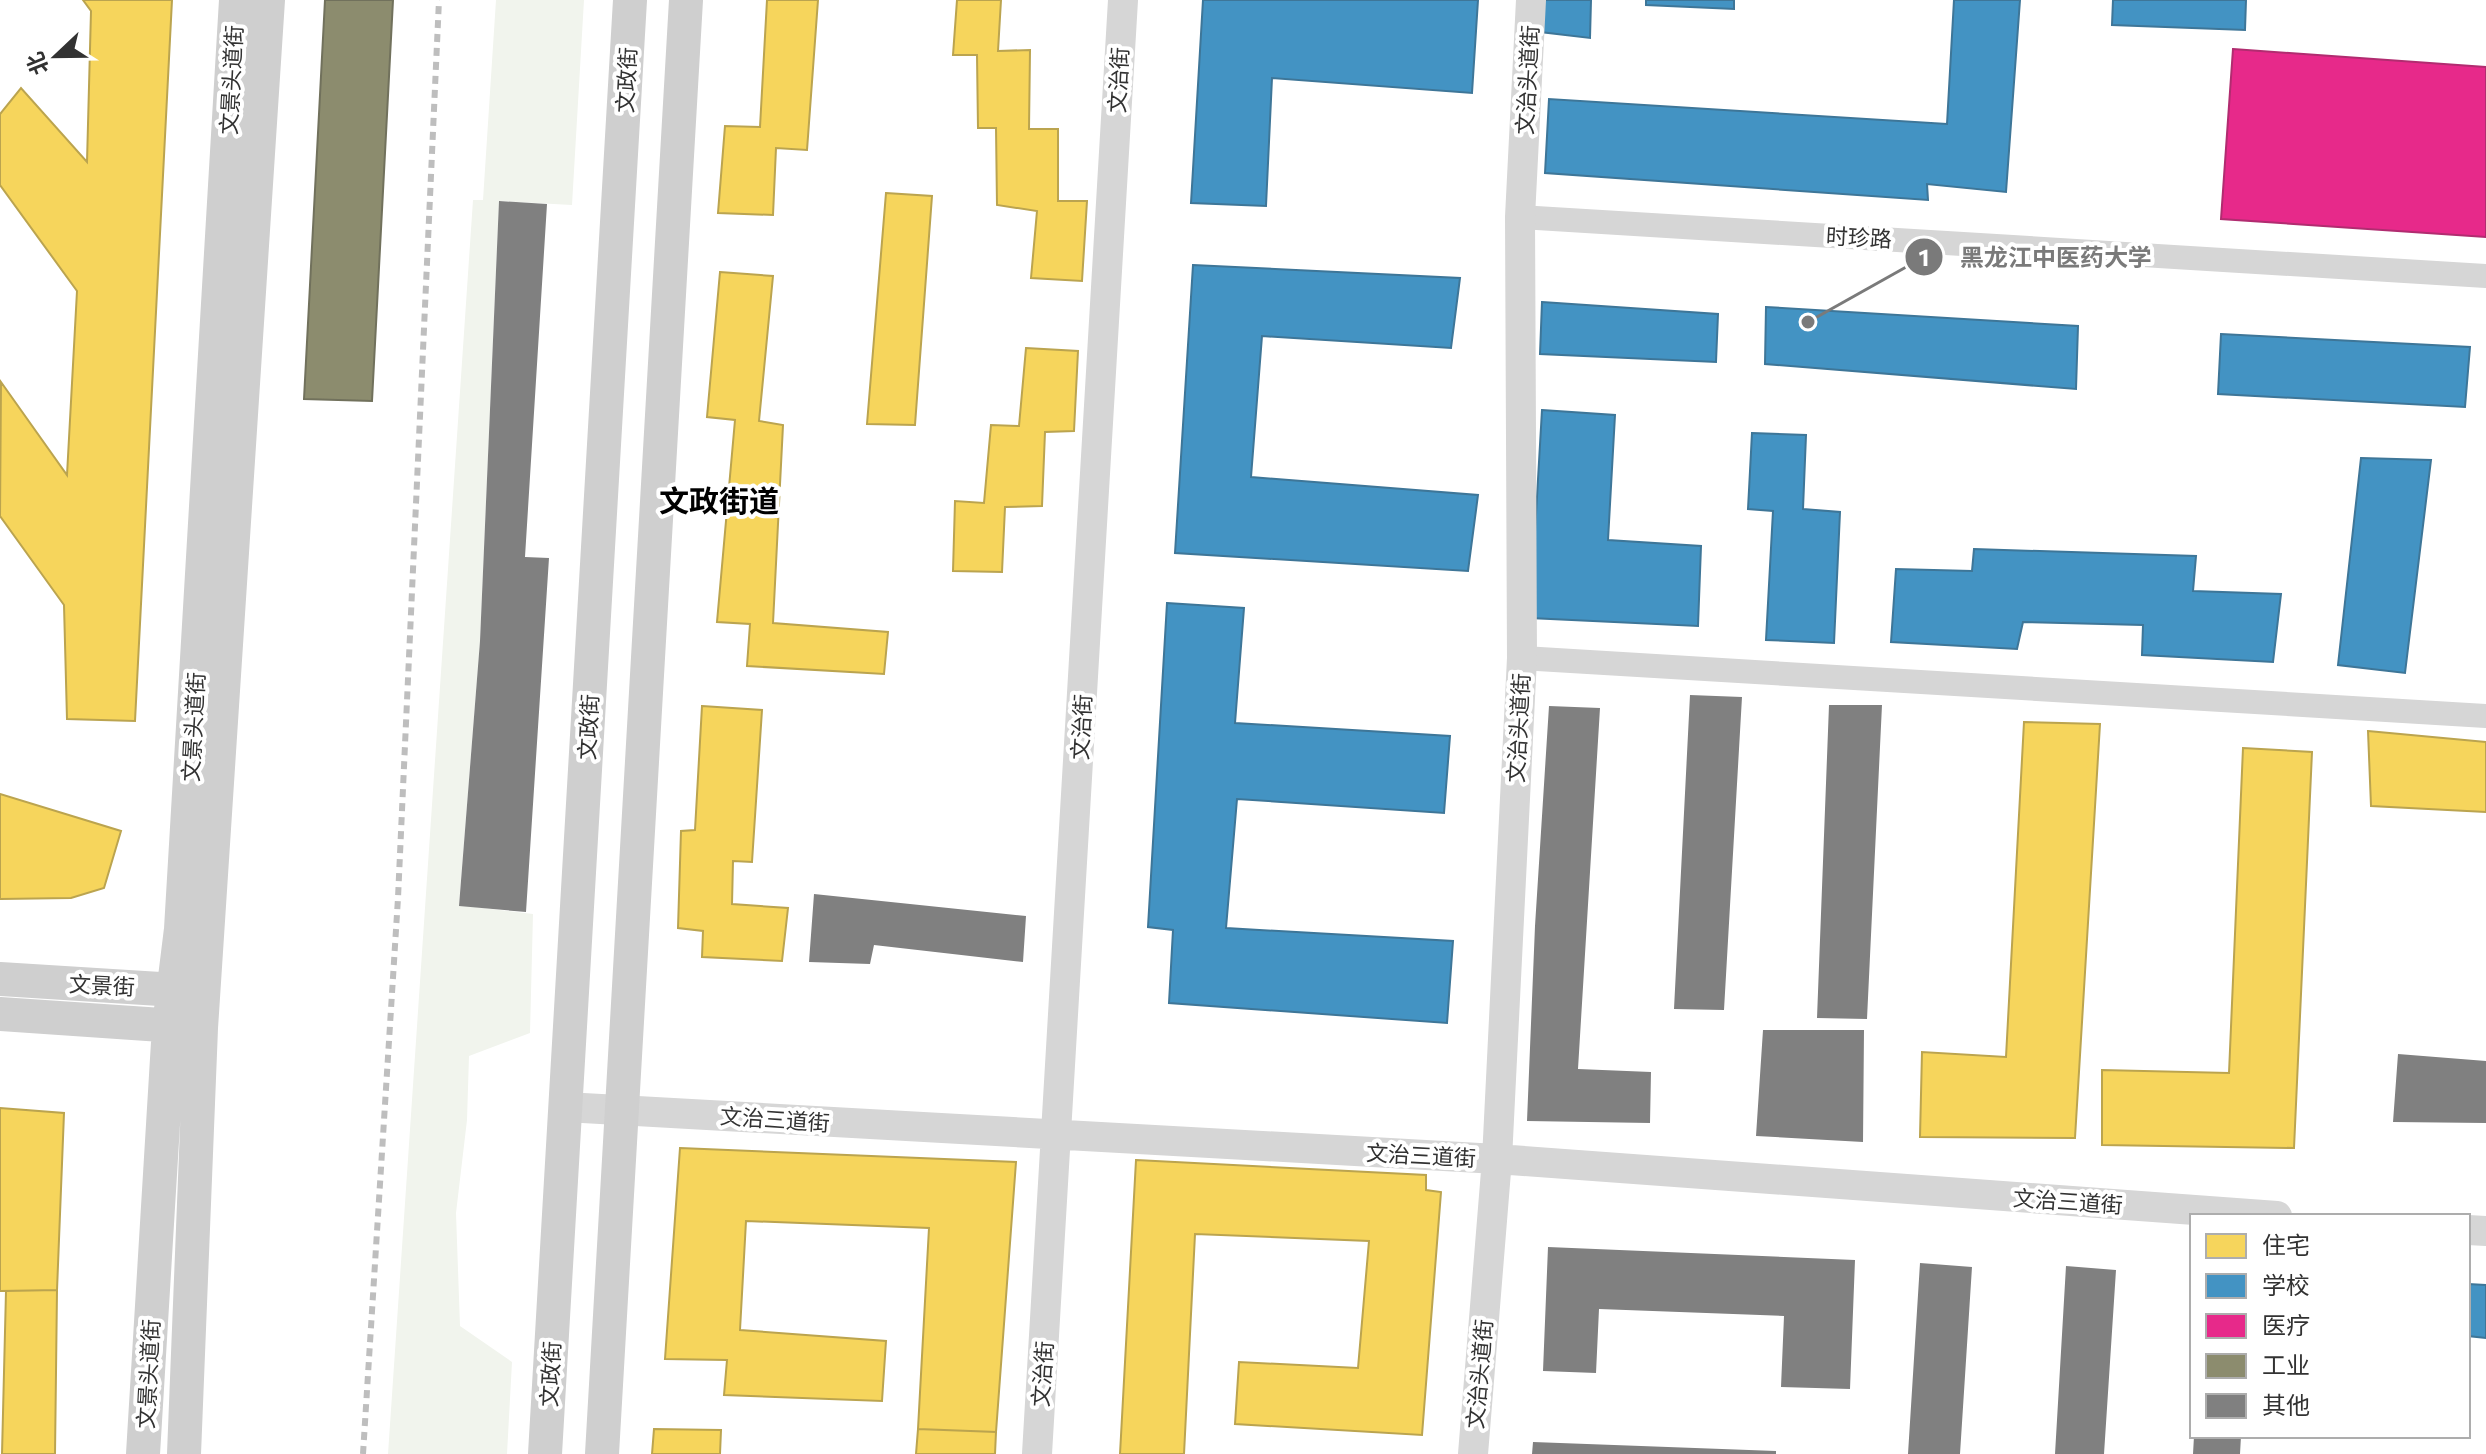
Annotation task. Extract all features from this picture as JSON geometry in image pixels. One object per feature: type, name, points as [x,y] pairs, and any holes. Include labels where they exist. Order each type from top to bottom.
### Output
[{"type":"main road","name":"文景头道街","points":[[188,991],[181,929],[236,0]]},
{"type":"main road","name":"文景头道街","points":[[143,1454],[185,1027],[268,0]]},
{"type":"main road","name":"文政街","points":[[545,1454],[630,0]]},
{"type":"main road","points":[[602,1454],[686,0]]},
{"type":"main road","name":"文景街","points":[[0,979],[188,991]]},
{"type":"main road","name":"文景街","points":[[0,1014],[185,1027]]},
{"type":"main road","name":"文景头道街","points":[[184,1454],[185,1027]]},
{"type":"street","name":"文治街","points":[[1037,1454],[1123,0]]},
{"type":"street","name":"文治头道街","points":[[1473,1454],[1497,1159],[1522,658],[1520,217],[1531,0]]},
{"type":"street","name":"时珍路","points":[[1520,217],[2486,276]]},
{"type":"street","points":[[1522,658],[2486,716]]},
{"type":"street","name":"文治三道街","points":[[565,1107],[1497,1159],[2250,1214]]},
{"type":"shaded area","points":[[496,0],[584,0],[572,205],[499,201],[480,641],[459,905],[533,914],[530,1033],[469,1056],[467,1120],[456,1213],[460,1326],[512,1362],[507,1454],[388,1454],[473,200],[483,200]]},
{"type":"building: 住宅","points":[[83,0],[172,0],[135,721],[67,719],[64,605],[0,516],[1,382],[67,475],[77,291],[0,185],[0,114],[21,88],[87,162],[91,11]]},
{"type":"building: 住宅","points":[[767,0],[818,0],[807,150],[776,148],[773,215],[718,213],[725,126],[760,127]]},
{"type":"building: 住宅","points":[[957,0],[1001,0],[998,51],[1030,50],[1029,129],[1058,129],[1058,201],[1087,201],[1082,281],[1031,278],[1037,211],[997,205],[996,128],[978,128],[977,55],[953,55]]},
{"type":"building: 住宅","points":[[886,193],[932,196],[915,425],[867,424]]},
{"type":"building: 住宅","points":[[720,272],[773,276],[759,421],[783,425],[773,623],[888,632],[884,674],[747,666],[750,624],[717,622],[735,420],[707,417]]},
{"type":"building: 住宅","points":[[1026,348],[1078,351],[1074,431],[1045,432],[1042,506],[1005,507],[1002,572],[953,571],[955,501],[984,503],[991,425],[1019,426]]},
{"type":"building: 住宅","points":[[702,706],[762,710],[752,862],[733,861],[732,904],[788,908],[782,961],[702,957],[703,931],[678,928],[681,831],[695,830]]},
{"type":"building: 住宅","points":[[2024,722],[2100,724],[2075,1138],[1920,1137],[1922,1052],[2006,1057]]},
{"type":"building: 住宅","points":[[2368,731],[2486,742],[2486,812],[2371,806]]},
{"type":"building: 住宅","points":[[2243,748],[2312,752],[2294,1148],[2102,1145],[2102,1070],[2229,1073]]},
{"type":"building: 住宅","points":[[0,794],[121,831],[104,888],[71,898],[0,899]]},
{"type":"building: 住宅","points":[[0,1108],[64,1113],[57,1290],[0,1291]]},
{"type":"building: 住宅","points":[[680,1148],[1016,1162],[996,1432],[918,1429],[929,1228],[746,1221],[740,1330],[886,1341],[882,1401],[724,1395],[727,1360],[665,1359]]},
{"type":"building: 住宅","points":[[1136,1160],[1426,1175],[1426,1190],[1441,1192],[1422,1435],[1235,1424],[1239,1362],[1358,1368],[1369,1241],[1195,1234],[1184,1454],[1120,1454]]},
{"type":"building: 住宅","points":[[57,1290],[55,1454],[2,1454],[6,1291]]},
{"type":"building: 住宅","points":[[654,1429],[721,1430],[720,1454],[652,1454]]},
{"type":"building: 住宅","points":[[918,1429],[996,1432],[995,1454],[916,1454]]},
{"type":"building: 学校","points":[[1203,0],[1478,0],[1472,93],[1272,78],[1266,206],[1191,203]]},
{"type":"building: 学校","points":[[1535,0],[1591,0],[1590,38],[1532,31]]},
{"type":"building: 学校","points":[[1646,0],[1734,0],[1734,9],[1646,5]]},
{"type":"building: 学校","points":[[1954,0],[2020,0],[2006,192],[1927,184],[1928,200],[1545,173],[1549,99],[1947,124]]},
{"type":"building: 学校","points":[[2113,0],[2246,0],[2245,30],[2112,25]]},
{"type":"building: 学校","points":[[1193,265],[1460,278],[1451,348],[1262,336],[1251,477],[1478,495],[1468,571],[1175,553]]},
{"type":"building: 学校","points":[[1542,302],[1718,314],[1716,362],[1540,354]]},
{"type":"building: 学校","points":[[1766,307],[2078,326],[2076,389],[1765,364]]},
{"type":"building: 学校","points":[[2221,334],[2470,347],[2465,407],[2218,394]]},
{"type":"building: 学校","points":[[1542,410],[1615,415],[1608,540],[1701,546],[1698,626],[1530,618]]},
{"type":"building: 学校","points":[[1752,433],[1806,435],[1803,509],[1840,512],[1834,643],[1766,640],[1773,511],[1748,509]]},
{"type":"building: 学校","points":[[2361,458],[2431,460],[2405,673],[2338,665]]},
{"type":"building: 学校","points":[[1974,549],[2196,556],[2193,591],[2281,594],[2273,662],[2142,655],[2143,625],[2023,622],[2017,649],[1891,642],[1896,569],[1972,571]]},
{"type":"building: 学校","points":[[1167,603],[1244,608],[1235,723],[1450,736],[1444,813],[1237,799],[1226,928],[1453,941],[1447,1023],[1169,1003],[1173,930],[1148,927]]},
{"type":"building: 学校","points":[[2470,1284],[2486,1285],[2486,1338],[2470,1336]]},
{"type":"building: 医疗","points":[[2233,49],[2486,67],[2486,237],[2221,219]]},
{"type":"building: 工业","points":[[325,0],[393,0],[372,401],[304,399]]},
{"type":"building: 其他","points":[[499,201],[547,204],[525,557],[549,558],[526,912],[459,906],[480,641]]},
{"type":"building: 其他","points":[[1690,695],[1742,697],[1724,1010],[1674,1009]]},
{"type":"building: 其他","points":[[1829,705],[1882,705],[1867,1019],[1817,1018]]},
{"type":"building: 其他","points":[[1549,706],[1600,708],[1578,1069],[1651,1072],[1650,1123],[1527,1121]]},
{"type":"building: 其他","points":[[814,894],[1026,916],[1023,962],[874,945],[870,964],[809,962]]},
{"type":"building: 其他","points":[[1763,1030],[1864,1030],[1863,1142],[1756,1136]]},
{"type":"building: 其他","points":[[2398,1054],[2486,1061],[2486,1123],[2393,1122]]},
{"type":"building: 其他","points":[[1548,1247],[1855,1260],[1850,1389],[1781,1387],[1784,1316],[1599,1309],[1596,1373],[1543,1371]]},
{"type":"building: 其他","points":[[1920,1263],[1972,1267],[1960,1454],[1908,1454]]},
{"type":"building: 其他","points":[[2066,1266],[2116,1270],[2104,1454],[2055,1454]]},
{"type":"building: 其他","points":[[2194,1438],[2241,1438],[2240,1454],[2193,1454]]},
{"type":"building: 其他","points":[[1533,1442],[1776,1451],[1776,1454],[1532,1454]]},
{"type":"railway","points":[[363,1454],[398,898],[439,0]]},
{"type":"place","name":"黑龙江中医药大学","points":[[1808,322]]},
{"type":"district","name":"文政街道","points":[[719,499]]}]
